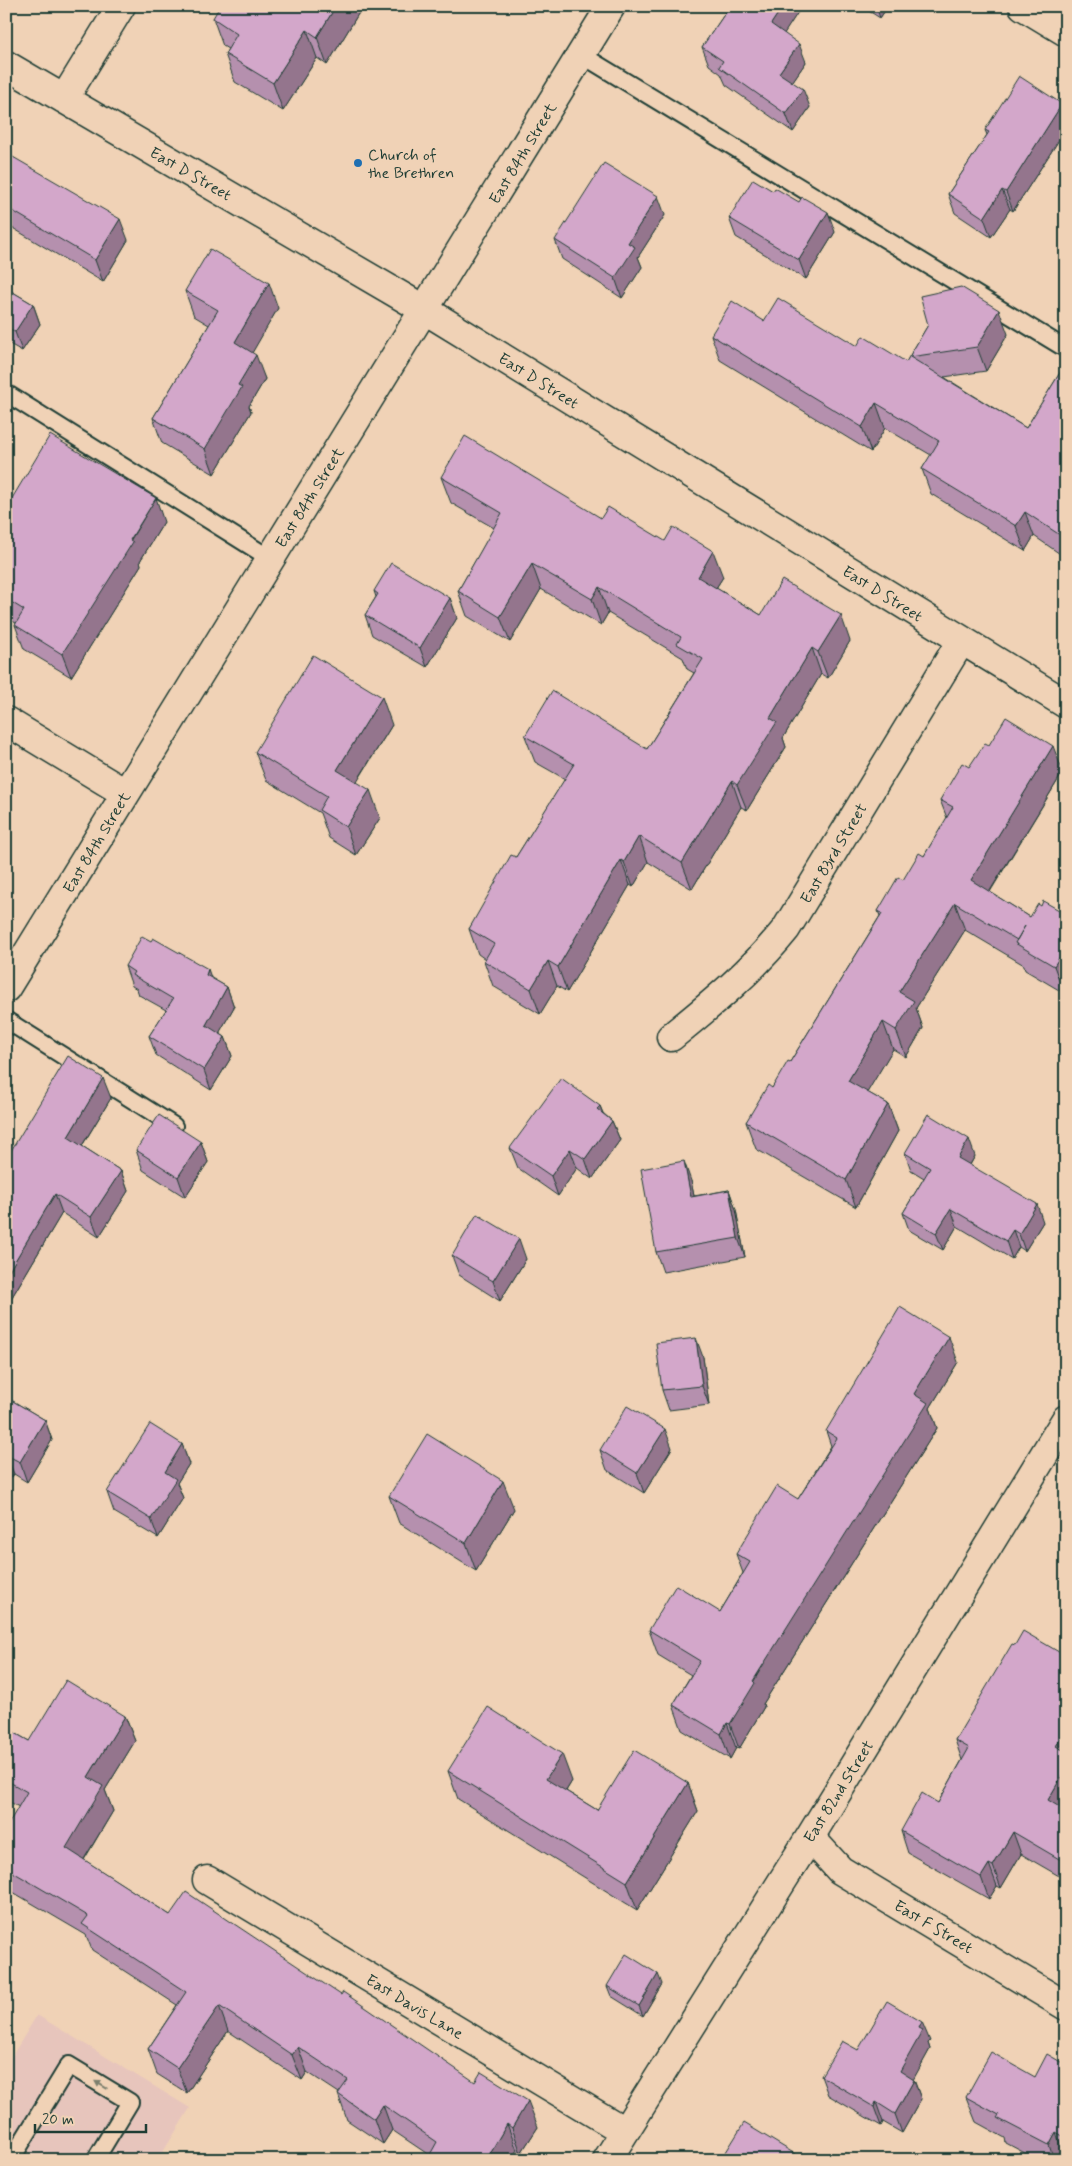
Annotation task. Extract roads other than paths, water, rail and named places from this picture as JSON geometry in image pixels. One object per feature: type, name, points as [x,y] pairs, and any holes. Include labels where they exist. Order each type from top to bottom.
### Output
[{"type":"street","points":[[64,99],[121,6]]},
{"type":"street","name":"East 84th Street","points":[[6,988],[611,6]]},
{"type":"street","points":[[1023,6],[1066,32]]},
{"type":"street","name":"East D Street","points":[[6,65],[425,310],[1066,704]]},
{"type":"street","name":"East 83rd Street","points":[[671,1036],[724,995],[762,957],[786,929],[961,641]]},
{"type":"street","points":[[6,721],[125,793]]},
{"type":"street","name":"East 82nd Street","points":[[607,2160],[810,1837],[1066,1419]]},
{"type":"street","name":"East F Street","points":[[810,1837],[840,1870],[1066,2006]]},
{"type":"street","name":"East Davis Lane","points":[[207,1880],[624,2131]]},
{"type":"lane","points":[[582,55],[1066,349]]},
{"type":"lane","points":[[6,393],[271,559]]},
{"type":"lane","points":[[6,1020],[174,1126]]},
{"type":"lane","points":[[11,2160],[69,2065],[130,2102],[94,2160]]},
{"type":"place","name":"Church of the Brethren","points":[[358,163]]}]
